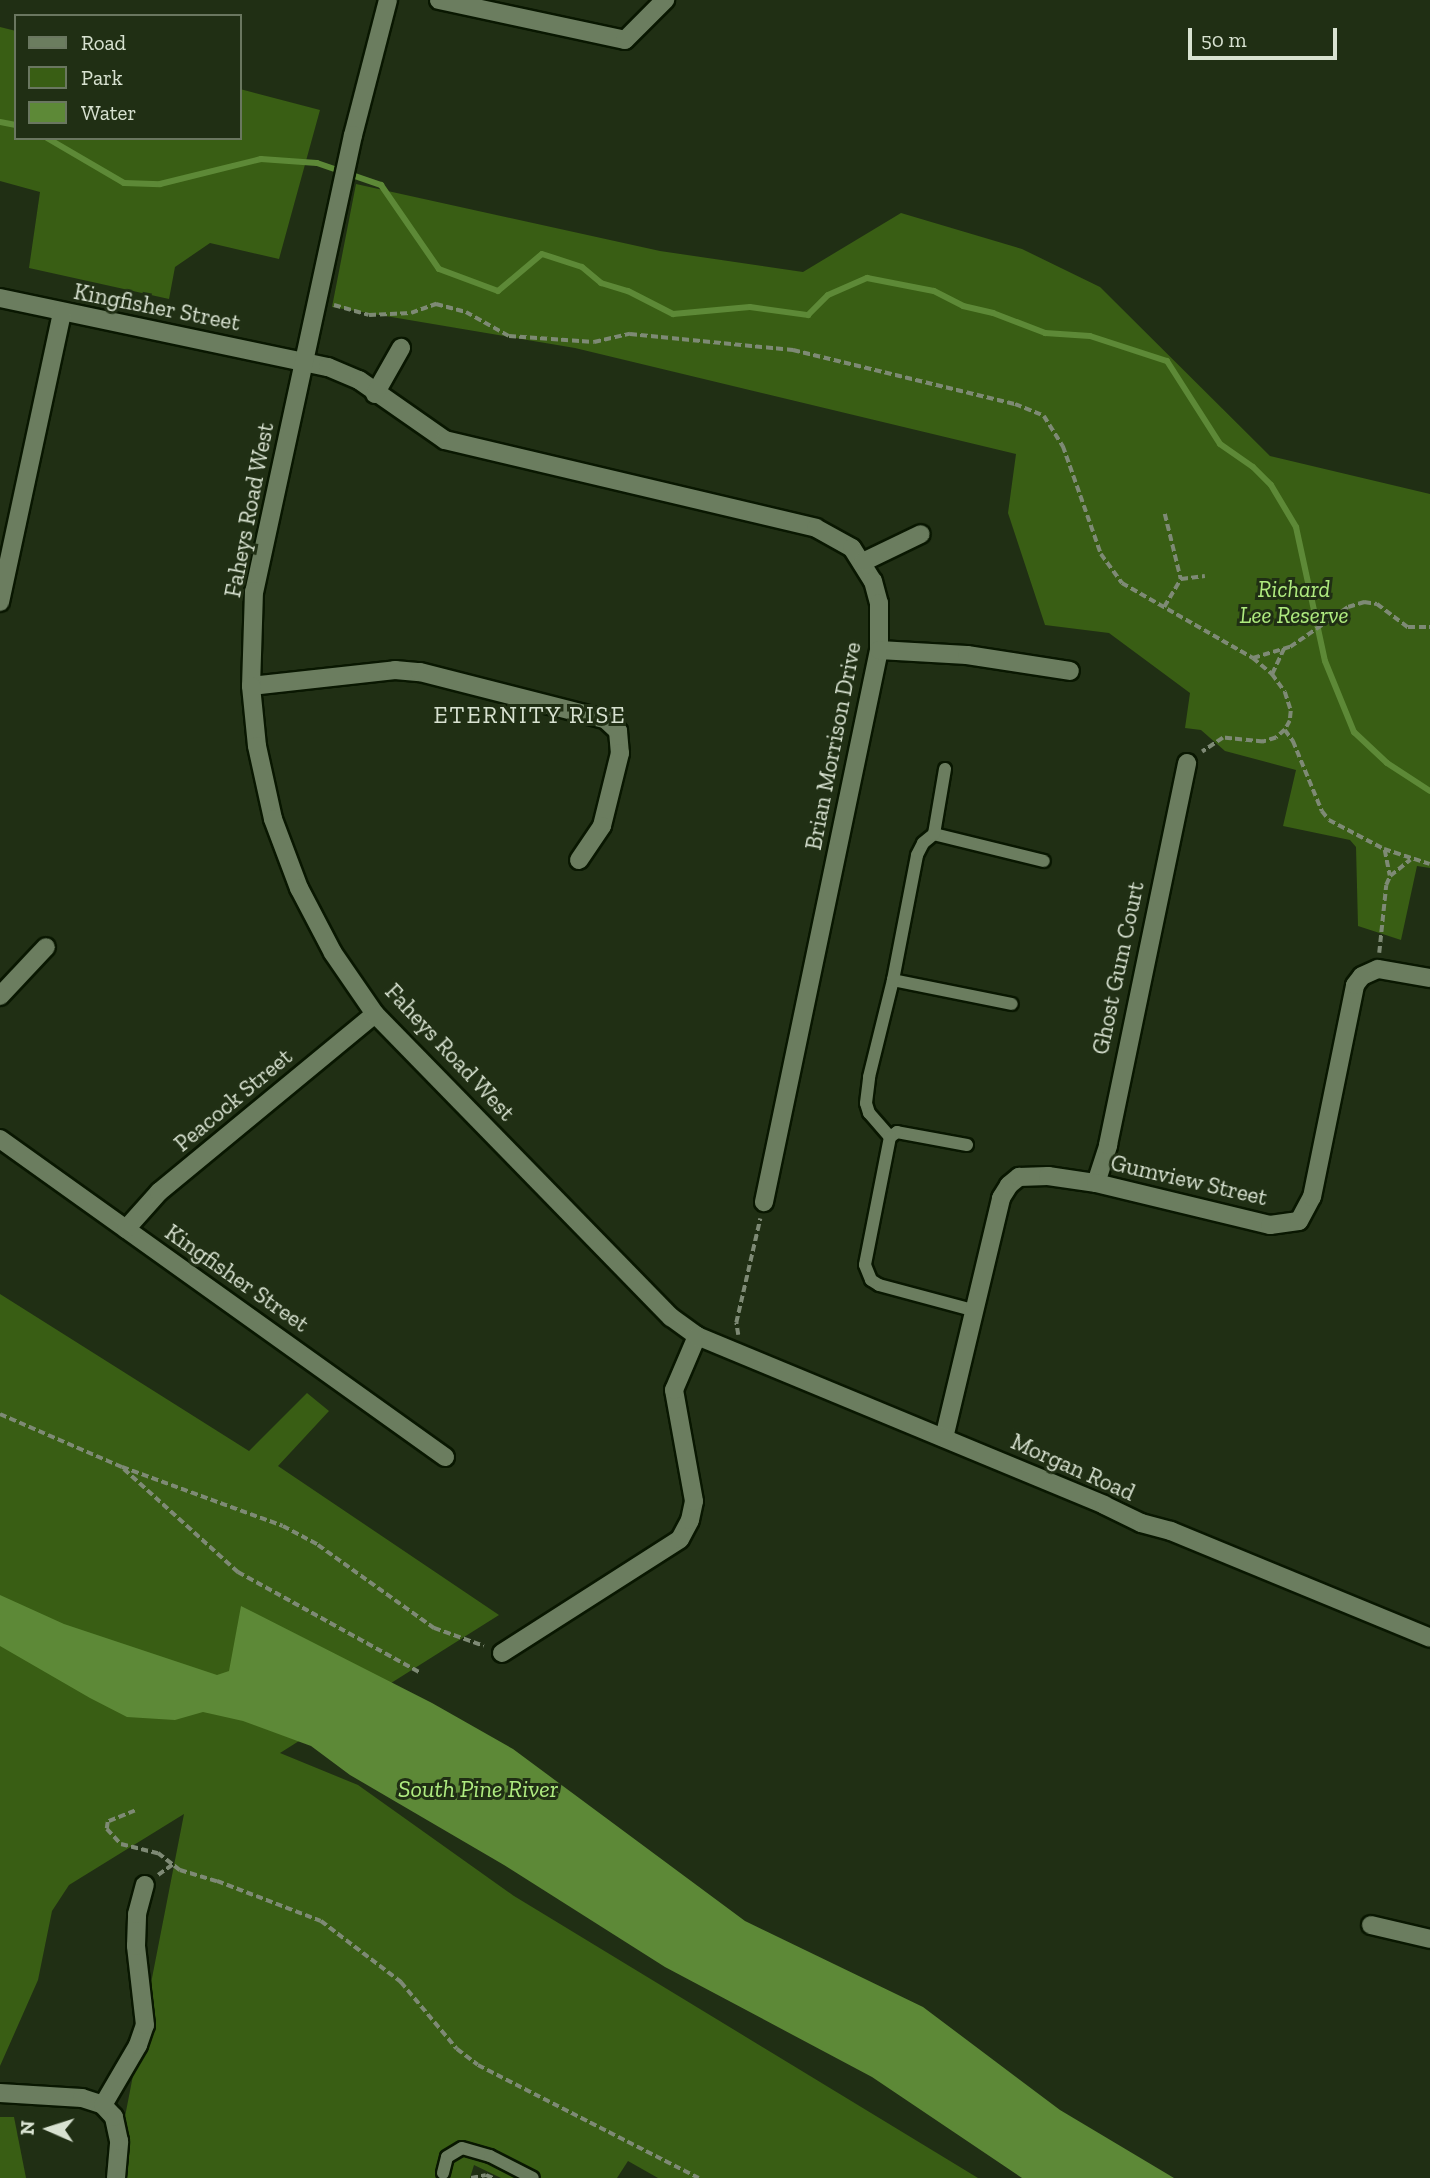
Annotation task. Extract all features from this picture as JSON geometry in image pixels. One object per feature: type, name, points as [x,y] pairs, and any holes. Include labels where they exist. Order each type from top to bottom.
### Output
[{"type":"street","name":"Faheys Road West","points":[[388,0],[353,135],[254,591],[251,686],[257,746],[273,819],[299,888],[322,931],[375,1014],[671,1317],[697,1336]]},
{"type":"street","points":[[439,0],[625,40],[665,0]]},
{"type":"street","name":"Kingfisher Street","points":[[0,298],[304,362]]},
{"type":"street","points":[[0,602],[62,313]]},
{"type":"street","points":[[375,394],[401,348]]},
{"type":"street","name":"Brian Morrison Drive","points":[[304,362],[346,372],[445,440],[816,528],[852,548],[863,562],[878,603],[879,650],[764,1202]]},
{"type":"street","points":[[863,562],[921,534]]},
{"type":"street","points":[[879,650],[967,655],[1070,671]]},
{"type":"street","points":[[251,686],[407,671],[585,711],[605,719],[618,731],[620,753],[602,826],[579,860]]},
{"type":"street","name":"Ghost Gum Court","points":[[1096,1184],[1108,1145],[1187,763]]},
{"type":"street","points":[[0,996],[46,947]]},
{"type":"street","points":[[1378,970],[1430,978]]},
{"type":"street","name":"Gumview Street","points":[[944,1438],[1001,1198],[1009,1185],[1019,1177],[1032,1175],[1096,1184],[1270,1225],[1298,1221],[1312,1197],[1355,985],[1363,976],[1378,970]]},
{"type":"street","name":"Peacock Street","points":[[126,1229],[159,1192],[375,1014]]},
{"type":"street","name":"Kingfisher Street","points":[[0,1139],[445,1457]]},
{"type":"street","points":[[502,1653],[680,1539],[690,1521],[694,1501],[674,1390],[697,1336]]},
{"type":"street","name":"Morgan Road","points":[[697,1336],[1141,1523],[1171,1531],[1430,1638]]},
{"type":"street","points":[[103,2105],[138,2046],[145,2025],[136,1946],[137,1914],[145,1885]]},
{"type":"street","points":[[1371,1925],[1430,1939]]},
{"type":"street","points":[[0,2093],[82,2098],[103,2105],[114,2117],[118,2141],[116,2178]]},
{"type":"lane","points":[[890,1137],[869,1113],[866,1103],[869,1077],[893,980],[918,855],[923,843],[934,834],[946,769]]},
{"type":"lane","points":[[934,834],[1044,861]]},
{"type":"lane","points":[[893,980],[1012,1004]]},
{"type":"lane","points":[[967,1145],[897,1132],[890,1137],[865,1265],[871,1280],[879,1285],[976,1311]]},
{"type":"lane","points":[[443,2173],[447,2157],[462,2148],[490,2155],[533,2178]]},
{"type":"path","points":[[334,305],[369,315],[411,313],[436,304],[466,312],[509,336],[594,342],[630,334],[793,350],[1015,404],[1044,416],[1063,446],[1101,554],[1122,583],[1253,658],[1272,674],[1285,692],[1291,711],[1285,730],[1276,738],[1263,742],[1223,738],[1187,763]]},
{"type":"path","points":[[1164,607],[1181,579],[1165,514]]},
{"type":"path","points":[[1181,579],[1205,576]]},
{"type":"path","points":[[1253,658],[1308,637],[1348,607],[1364,602],[1377,604],[1408,627],[1430,627]]},
{"type":"path","points":[[1272,674],[1284,648]]},
{"type":"path","points":[[1285,730],[1293,741],[1322,811],[1329,820],[1384,849],[1430,864]]},
{"type":"path","points":[[1378,970],[1381,924],[1390,876],[1384,849]]},
{"type":"path","points":[[1390,876],[1411,859]]},
{"type":"path","points":[[738,1337],[736,1323],[764,1202]]},
{"type":"path","points":[[730,1327],[736,1323]]},
{"type":"path","points":[[0,1414],[122,1467],[283,1526],[318,1545],[434,1628],[502,1653]]},
{"type":"path","points":[[122,1467],[238,1572],[421,1673]]},
{"type":"path","points":[[135,1811],[108,1822],[107,1829],[121,1844],[158,1853],[180,1870],[217,1881],[321,1921],[401,1983],[457,2049],[478,2065],[699,2178]]},
{"type":"path","points":[[471,2178],[486,2175],[493,2178]]},
{"type":"green space","points":[[0,27],[14,30],[14,140],[242,140],[242,90],[320,110],[279,259],[210,243],[175,267],[169,299],[29,268],[40,192],[0,181]]},
{"type":"green space","name":"Richard Lee Reserve","points":[[356,184],[660,251],[803,272],[901,213],[1022,249],[1100,287],[1270,456],[1430,494],[1430,868],[1417,866],[1401,940],[1358,926],[1356,847],[1350,840],[1283,826],[1296,770],[1225,751],[1201,730],[1185,728],[1190,693],[1109,633],[1045,625],[1008,513],[1016,454],[575,348],[332,307]]},
{"type":"green space","points":[[0,1294],[249,1451],[307,1393],[329,1411],[278,1466],[499,1615],[280,1753],[358,1785],[514,1896],[978,2178],[658,2178],[628,2161],[617,2178],[501,2178],[474,2165],[470,2178],[113,2178],[184,1814],[69,1885],[52,1911],[38,1980],[0,2066]]},
{"type":"green space","points":[[0,2117],[14,2117],[26,2178],[0,2178]]},
{"type":"water","name":"South Pine River","points":[[0,1595],[64,1624],[217,1675],[229,1671],[241,1606],[432,1703],[513,1749],[745,1921],[923,2007],[1060,2110],[1174,2178],[1022,2178],[872,2077],[665,1967],[504,1865],[350,1775],[311,1746],[243,1721],[203,1712],[175,1720],[127,1717],[90,1698],[0,1646]]},
{"type":"waterway","points":[[0,122],[14,125]]},
{"type":"waterway","points":[[50,140],[124,183],[160,184],[261,159],[317,163],[381,185],[439,269],[498,291],[542,254],[582,267],[601,283],[628,291],[673,314],[750,307],[808,315],[828,295],[867,278],[934,291],[963,306],[993,313],[1045,333],[1090,336],[1167,361],[1220,444],[1253,467],[1271,485],[1296,527],[1325,661],[1354,732],[1387,763],[1430,791]]},
{"type":"district","name":"ETERNITY RISE","points":[[530,715]]}]
